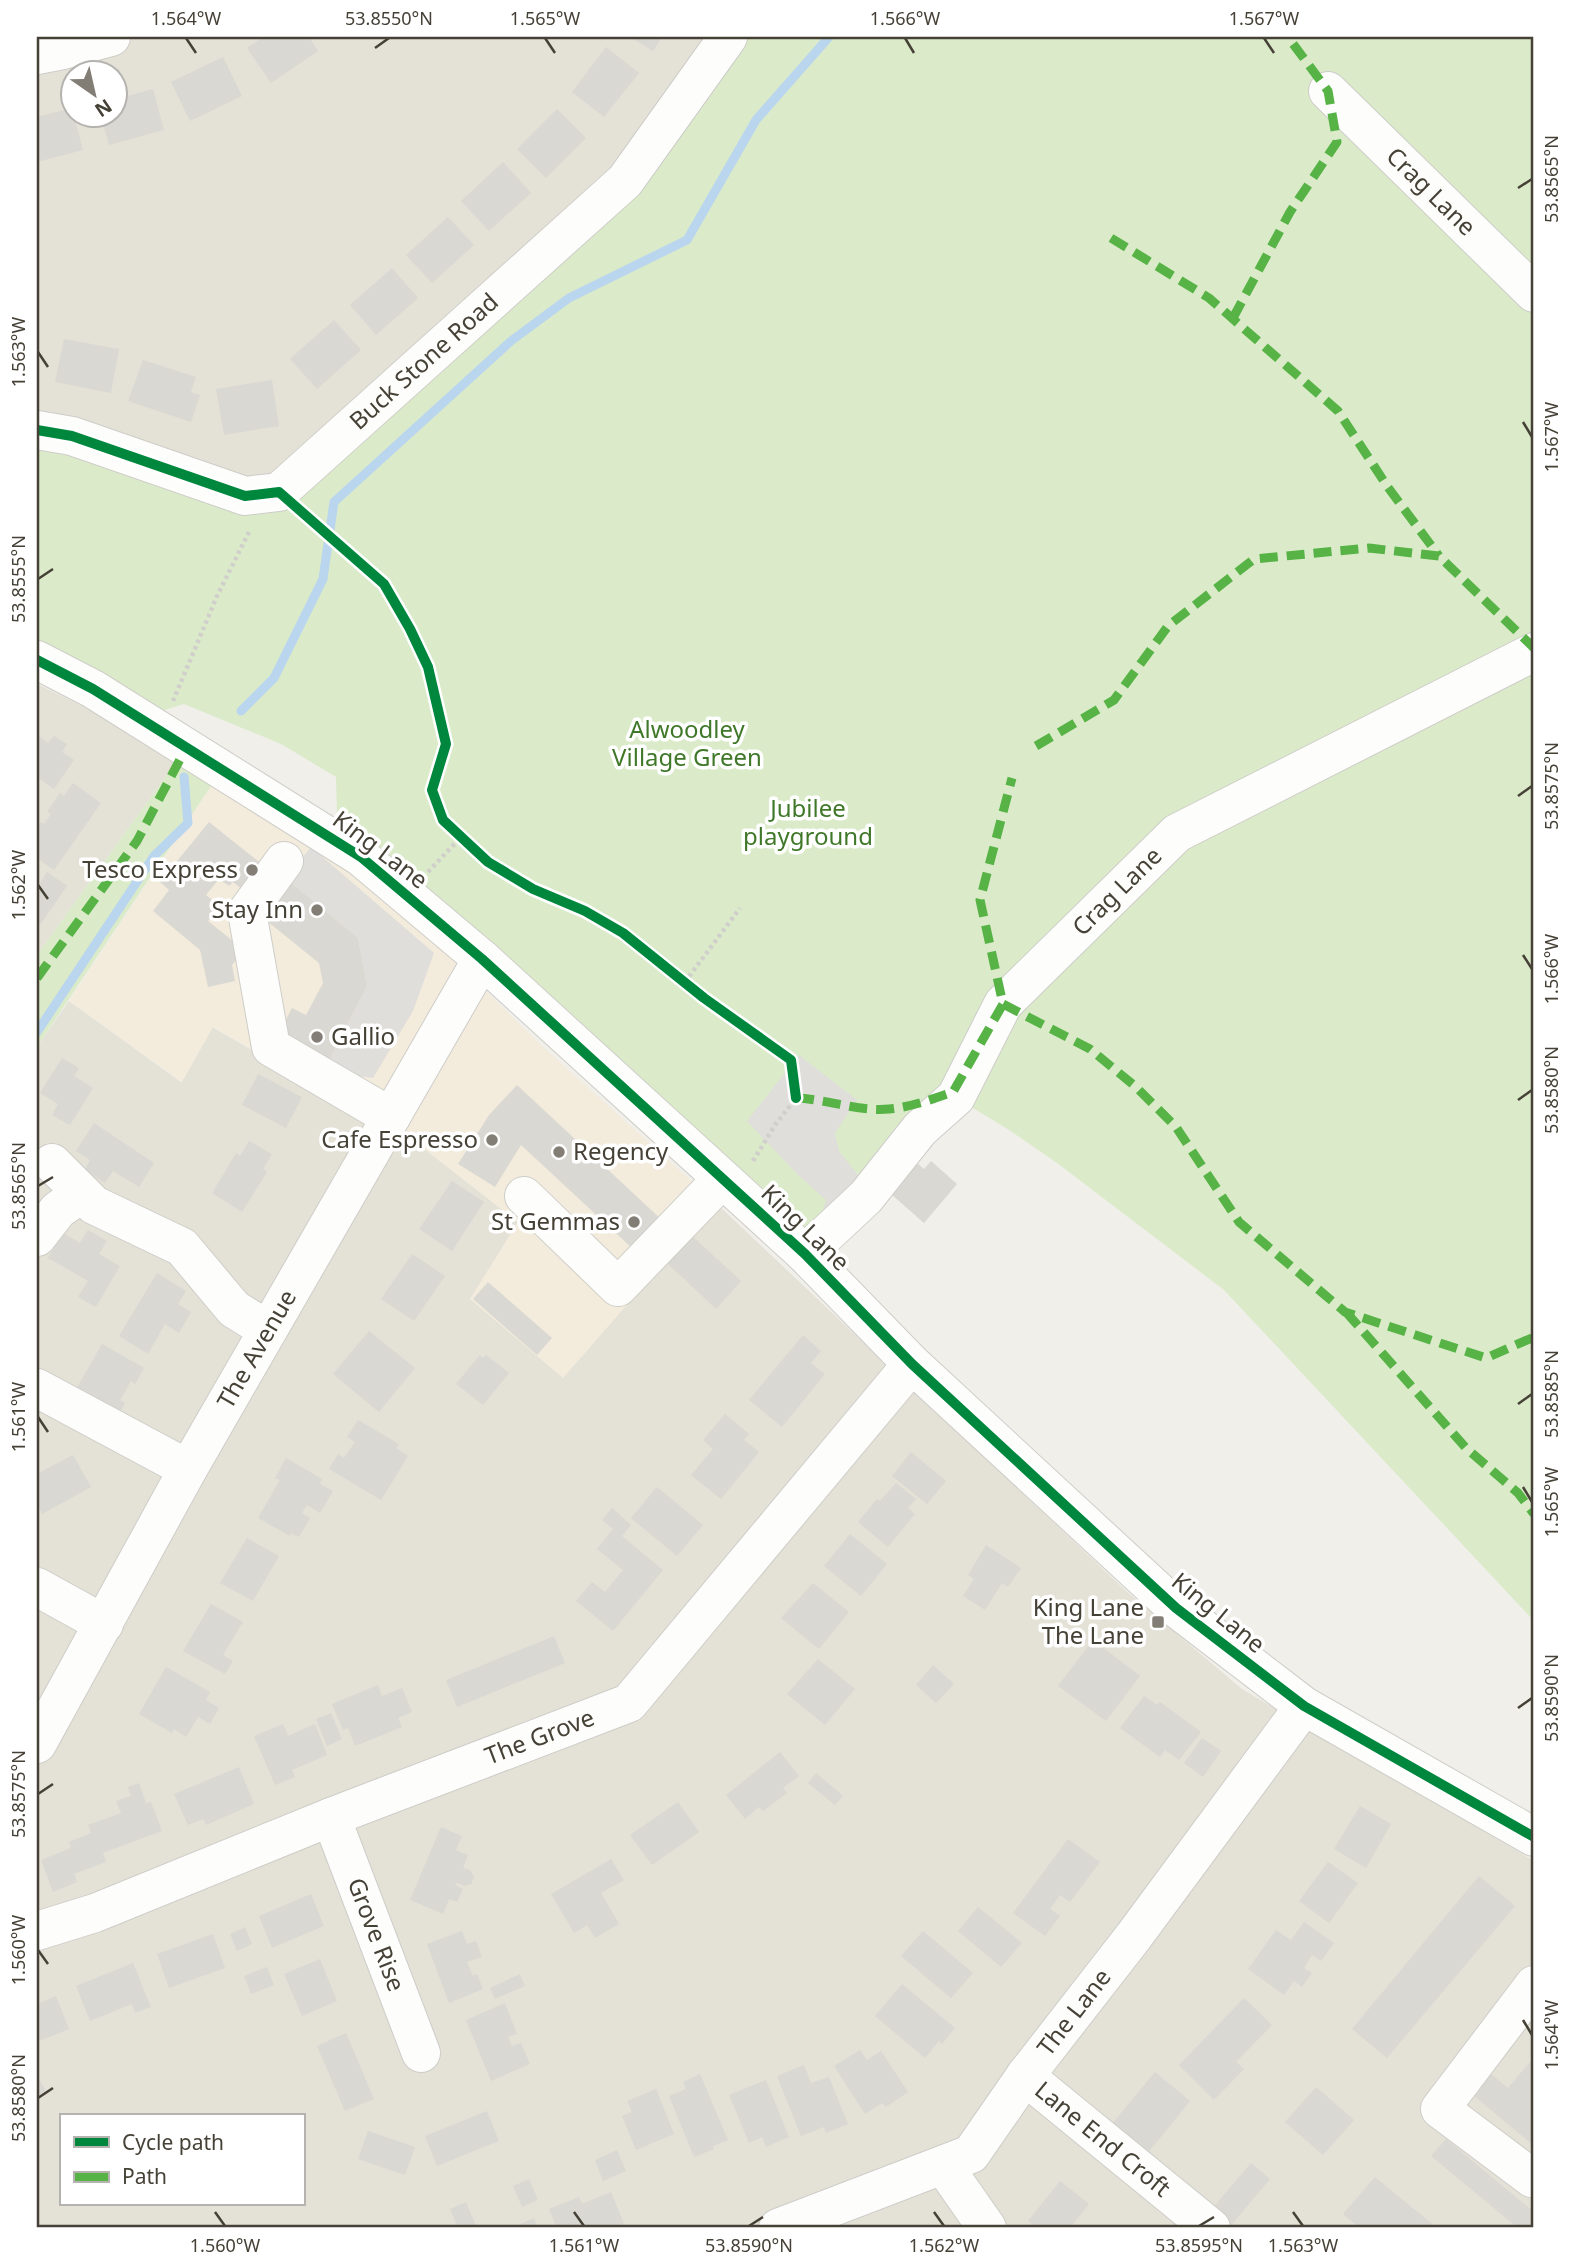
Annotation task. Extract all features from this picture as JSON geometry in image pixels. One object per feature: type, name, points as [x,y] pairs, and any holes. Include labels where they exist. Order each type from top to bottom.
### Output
[{"type":"street","points":[[37,55],[111,37]]},
{"type":"street","name":"Buck Stone Road","points":[[271,493],[279,492],[625,181],[728,37]]},
{"type":"street","name":"Crag Lane","points":[[1328,91],[1534,293]]},
{"type":"street","points":[[37,430],[72,436],[245,496],[271,493]]},
{"type":"street","name":"Crag Lane","points":[[805,1254],[866,1197],[920,1129],[956,1097],[1003,1004],[1177,833],[1534,652]]},
{"type":"street","name":"King Lane","points":[[37,660],[93,689],[361,857],[482,959],[805,1254],[912,1364],[1175,1608],[1304,1706],[1534,1837]]},
{"type":"street","points":[[284,861],[247,912],[271,1047],[391,1117]]},
{"type":"street","name":"The Avenue","points":[[37,1744],[188,1469],[482,959]]},
{"type":"street","points":[[52,1163],[94,1205],[182,1247],[234,1309],[268,1330]]},
{"type":"street","points":[[524,1196],[618,1287],[731,1186]]},
{"type":"street","points":[[37,1237],[58,1210],[82,1193]]},
{"type":"street","points":[[805,1254],[840,1217],[846,1206],[845,1193]]},
{"type":"street","name":"The Grove","points":[[37,1931],[95,1913],[331,1817],[629,1703],[912,1364]]},
{"type":"street","points":[[37,1388],[188,1469]]},
{"type":"street","points":[[37,1587],[104,1624]]},
{"type":"street","name":"The Lane","points":[[778,2228],[971,2154],[1025,2076],[1142,1926],[1304,1706]]},
{"type":"street","name":"Grove Rise","points":[[331,1817],[421,2053]]},
{"type":"street","points":[[1532,2178],[1440,2109],[1534,1985]]},
{"type":"street","name":"Lane End Croft","points":[[1025,2076],[1211,2228]]},
{"type":"street","points":[[943,2165],[987,2228]]},
{"type":"path","points":[[162,733],[176,690],[217,596],[271,493]]},
{"type":"path","points":[[452,829],[470,845]]},
{"type":"path","points":[[406,894],[461,837]]},
{"type":"path","points":[[695,990],[681,979],[740,908]]},
{"type":"path","points":[[731,1186],[743,1177],[775,1125],[796,1098],[794,1086]]},
{"type":"shaded area","points":[[37,37],[728,37],[625,181],[279,492],[37,430]]},
{"type":"shaded area","points":[[37,684],[101,715],[176,762],[37,955]]},
{"type":"shaded area","points":[[213,783],[313,846],[391,904],[432,939],[542,1046],[716,1203],[563,1378],[470,1299],[518,1222],[422,1147],[213,1027],[182,1082],[69,1001]]},
{"type":"shaded area","points":[[311,847],[434,953],[413,1011],[373,1078],[323,1072],[367,986],[358,938],[285,878]]},
{"type":"shaded area","points":[[69,1001],[181,1082],[212,1027],[422,1147],[518,1222],[716,1203],[1125,1590],[1242,1689],[1534,1861],[1534,2228],[37,2228],[37,1047]]},
{"type":"shaded area","points":[[799,1055],[857,1100],[835,1133],[839,1151],[862,1180],[823,1210],[826,1200],[798,1175],[747,1121]]},
{"type":"green space","points":[[728,37],[1534,37],[1534,1621],[1224,1290],[1057,1163],[1009,1130],[955,1097],[809,1259],[429,892],[337,815],[336,777],[281,744],[184,704],[139,718],[37,660],[37,430],[245,496],[625,181]]},
{"type":"green space","points":[[176,762],[213,783],[37,1047],[37,955]]},
{"type":"building","points":[[263,37],[309,37],[318,51],[271,83],[247,48]]},
{"type":"building","points":[[630,37],[662,37],[653,51]]},
{"type":"building","points":[[606,47],[639,73],[604,117],[572,92]]},
{"type":"building","points":[[223,57],[242,96],[190,121],[171,82]]},
{"type":"building","points":[[153,89],[164,130],[109,145],[105,130],[130,130],[130,95]]},
{"type":"building","points":[[557,109],[586,138],[546,178],[517,149]]},
{"type":"building","points":[[60,111],[60,130],[78,130],[83,150],[37,162],[37,117]]},
{"type":"building","points":[[503,162],[531,193],[489,231],[461,201]]},
{"type":"building","points":[[448,217],[474,245],[432,283],[406,255]]},
{"type":"building","points":[[392,268],[418,298],[376,335],[350,305]]},
{"type":"building","points":[[334,320],[361,350],[317,389],[290,359]]},
{"type":"building","points":[[64,339],[119,349],[111,393],[55,382]]},
{"type":"building","points":[[143,360],[196,377],[191,392],[200,395],[191,422],[128,401]]},
{"type":"building","points":[[272,380],[279,426],[224,435],[216,389]]},
{"type":"building","points":[[37,735],[48,743],[54,736],[67,744],[62,752],[74,760],[54,789],[37,777]]},
{"type":"building","points":[[73,783],[101,803],[54,870],[37,858],[37,828],[41,822],[44,824],[51,814],[47,812],[60,793],[64,796]]},
{"type":"building","points":[[209,822],[268,869],[248,894],[233,882],[229,886],[219,879],[206,895],[220,906],[208,921],[244,950],[232,965],[235,981],[208,987],[200,950],[153,911],[169,890],[160,882]]},
{"type":"building","points":[[47,872],[67,886],[37,929],[37,888]]},
{"type":"building","points":[[285,878],[358,938],[367,986],[323,1072],[279,1033],[292,1008],[306,1015],[323,983],[319,963],[257,913]]},
{"type":"building","points":[[62,1058],[79,1068],[74,1076],[93,1088],[70,1125],[52,1115],[58,1104],[40,1093]]},
{"type":"building","points":[[258,1074],[302,1097],[286,1128],[242,1105]]},
{"type":"building","points":[[517,1085],[662,1220],[634,1250],[521,1145],[495,1187],[458,1164],[489,1115]]},
{"type":"building","points":[[94,1123],[154,1163],[139,1187],[113,1171],[105,1183],[85,1170],[90,1160],[76,1151]]},
{"type":"building","points":[[249,1141],[272,1154],[263,1169],[267,1172],[242,1212],[212,1193],[236,1153],[240,1156]]},
{"type":"building","points":[[909,1156],[924,1169],[931,1161],[957,1184],[924,1223],[883,1187]]},
{"type":"building","points":[[452,1181],[484,1202],[452,1251],[419,1229]]},
{"type":"building","points":[[88,1230],[107,1241],[99,1254],[120,1266],[96,1307],[78,1297],[88,1281],[48,1258],[63,1233],[80,1243]]},
{"type":"building","points":[[692,1236],[741,1281],[716,1309],[666,1262]]},
{"type":"building","points":[[412,1254],[445,1276],[414,1321],[381,1299]]},
{"type":"building","points":[[157,1273],[186,1291],[178,1304],[191,1312],[179,1333],[165,1324],[148,1354],[119,1336]]},
{"type":"building","points":[[488,1282],[552,1338],[537,1355],[473,1299]]},
{"type":"building","points":[[369,1331],[415,1368],[379,1412],[333,1374]]},
{"type":"building","points":[[803,1335],[821,1351],[811,1363],[825,1374],[782,1427],[749,1400]]},
{"type":"building","points":[[102,1344],[144,1368],[135,1384],[131,1381],[120,1400],[125,1403],[116,1420],[72,1396]]},
{"type":"building","points":[[480,1355],[483,1358],[486,1355],[509,1373],[483,1405],[456,1384]]},
{"type":"building","points":[[725,1414],[749,1434],[744,1440],[759,1452],[721,1499],[691,1475],[713,1449],[703,1440]]},
{"type":"building","points":[[358,1420],[399,1444],[396,1448],[408,1456],[381,1500],[329,1469],[338,1454],[344,1458],[355,1442],[347,1437]]},
{"type":"building","points":[[911,1452],[946,1481],[927,1504],[892,1476]]},
{"type":"building","points":[[73,1455],[91,1487],[42,1514],[37,1505],[37,1474]]},
{"type":"building","points":[[286,1458],[322,1479],[320,1484],[333,1491],[320,1513],[307,1505],[302,1513],[310,1518],[299,1537],[291,1533],[290,1536],[258,1518],[280,1480],[275,1478]]},
{"type":"building","points":[[896,1483],[916,1499],[908,1508],[915,1514],[888,1547],[858,1522],[877,1499],[880,1501]]},
{"type":"building","points":[[657,1487],[703,1525],[677,1556],[631,1518]]},
{"type":"building","points":[[612,1508],[631,1525],[622,1536],[663,1570],[613,1631],[576,1601],[592,1582],[605,1592],[623,1570],[597,1549],[613,1529],[602,1520]]},
{"type":"building","points":[[850,1534],[887,1564],[861,1596],[824,1566]]},
{"type":"building","points":[[247,1538],[279,1556],[253,1601],[220,1583]]},
{"type":"building","points":[[986,1545],[1021,1568],[1008,1587],[1002,1583],[985,1610],[963,1596],[974,1579],[968,1575]]},
{"type":"building","points":[[813,1583],[849,1612],[819,1649],[781,1618]]},
{"type":"building","points":[[211,1604],[243,1622],[223,1655],[233,1661],[225,1674],[183,1651]]},
{"type":"building","points":[[554,1636],[565,1663],[457,1707],[446,1680]]},
{"type":"building","points":[[1093,1640],[1140,1676],[1106,1721],[1058,1686]]},
{"type":"building","points":[[818,1659],[855,1689],[825,1725],[787,1694]]},
{"type":"building","points":[[933,1665],[954,1684],[936,1703],[916,1685]]},
{"type":"building","points":[[166,1667],[210,1692],[206,1700],[219,1708],[210,1724],[198,1717],[186,1737],[174,1729],[172,1733],[139,1714]]},
{"type":"building","points":[[378,1685],[382,1696],[402,1688],[412,1712],[398,1718],[402,1727],[355,1746],[348,1728],[343,1730],[332,1704]]},
{"type":"building","points":[[1144,1696],[1157,1705],[1160,1702],[1201,1732],[1179,1760],[1165,1750],[1160,1757],[1120,1728]]},
{"type":"building","points":[[331,1713],[342,1739],[327,1746],[316,1719]]},
{"type":"building","points":[[283,1724],[288,1736],[315,1724],[327,1755],[292,1770],[295,1777],[275,1785],[254,1736]]},
{"type":"building","points":[[1202,1738],[1221,1751],[1203,1777],[1184,1763]]},
{"type":"building","points":[[780,1752],[799,1776],[783,1788],[787,1793],[763,1811],[759,1807],[745,1819],[726,1795]]},
{"type":"building","points":[[239,1767],[254,1804],[206,1825],[203,1819],[188,1825],[174,1794]]},
{"type":"building","points":[[816,1773],[843,1796],[835,1805],[808,1783]]},
{"type":"building","points":[[139,1783],[146,1803],[151,1802],[162,1831],[103,1853],[106,1862],[74,1874],[77,1882],[53,1892],[41,1860],[71,1848],[69,1842],[91,1833],[88,1825],[121,1813],[116,1801],[131,1796],[128,1787]]},
{"type":"building","points":[[678,1802],[699,1832],[652,1865],[630,1835]]},
{"type":"building","points":[[1360,1806],[1391,1824],[1366,1868],[1334,1849]]},
{"type":"building","points":[[441,1827],[462,1836],[456,1850],[468,1855],[463,1868],[470,1870],[474,1877],[471,1884],[455,1885],[463,1889],[457,1902],[449,1899],[443,1914],[410,1900]]},
{"type":"building","points":[[1068,1839],[1100,1862],[1070,1902],[1060,1895],[1050,1909],[1060,1916],[1045,1936],[1013,1913]]},
{"type":"building","points":[[611,1859],[624,1880],[601,1893],[619,1924],[595,1938],[587,1925],[574,1933],[551,1894]]},
{"type":"building","points":[[1328,1862],[1358,1883],[1329,1923],[1299,1901]]},
{"type":"building","points":[[1479,1876],[1515,1906],[1387,2058],[1352,2029]]},
{"type":"building","points":[[311,1894],[324,1926],[272,1948],[259,1916]]},
{"type":"building","points":[[978,1907],[1022,1943],[1001,1967],[958,1931]]},
{"type":"building","points":[[1304,1922],[1334,1943],[1321,1961],[1312,1955],[1304,1968],[1312,1973],[1302,1987],[1294,1981],[1284,1995],[1248,1969],[1276,1930],[1291,1940]]},
{"type":"building","points":[[245,1927],[252,1944],[237,1951],[230,1934]]},
{"type":"building","points":[[462,1931],[467,1944],[476,1941],[482,1957],[467,1962],[473,1976],[477,1974],[483,1989],[449,2003],[427,1944]]},
{"type":"building","points":[[923,1931],[973,1973],[951,1998],[901,1956]]},
{"type":"building","points":[[213,1934],[225,1968],[169,1988],[157,1954]]},
{"type":"building","points":[[320,1959],[337,2001],[302,2016],[284,1974]]},
{"type":"building","points":[[133,1963],[151,2007],[135,2013],[132,2004],[90,2021],[76,1986]]},
{"type":"building","points":[[267,1967],[274,1985],[251,1994],[244,1976]]},
{"type":"building","points":[[520,1974],[525,1986],[495,1999],[490,1988]]},
{"type":"building","points":[[902,1984],[955,2028],[942,2044],[939,2041],[925,2058],[875,2016]]},
{"type":"building","points":[[56,1996],[69,2029],[37,2042],[37,2004]]},
{"type":"building","points":[[1244,1998],[1272,2025],[1236,2062],[1244,2069],[1214,2100],[1179,2065]]},
{"type":"building","points":[[505,2003],[517,2034],[508,2037],[512,2046],[521,2043],[530,2064],[491,2081],[466,2020]]},
{"type":"building","points":[[346,2033],[374,2099],[345,2111],[317,2046]]},
{"type":"building","points":[[860,2050],[867,2060],[881,2051],[908,2092],[886,2107],[882,2103],[865,2114],[834,2066]]},
{"type":"building","points":[[1534,2057],[1534,2146],[1473,2095],[1491,2074],[1508,2088]]},
{"type":"building","points":[[804,2065],[811,2083],[829,2077],[848,2124],[826,2133],[824,2127],[801,2136],[777,2076]]},
{"type":"building","points":[[1155,2072],[1190,2101],[1147,2154],[1111,2125]]},
{"type":"building","points":[[700,2074],[728,2140],[694,2157],[669,2096],[686,2089],[683,2082]]},
{"type":"building","points":[[37,2075],[46,2092],[37,2097]]},
{"type":"building","points":[[766,2080],[789,2137],[766,2147],[762,2137],[749,2143],[729,2095]]},
{"type":"building","points":[[1316,2087],[1354,2120],[1323,2155],[1285,2122]]},
{"type":"building","points":[[656,2089],[674,2134],[636,2150],[622,2116],[632,2112],[627,2101]]},
{"type":"building","points":[[487,2111],[499,2141],[437,2166],[425,2136]]},
{"type":"building","points":[[368,2131],[415,2147],[405,2175],[358,2159]]},
{"type":"building","points":[[1446,2139],[1534,2212],[1534,2228],[1518,2228],[1431,2156]]},
{"type":"building","points":[[617,2150],[626,2171],[603,2181],[595,2160]]},
{"type":"building","points":[[1251,2163],[1270,2179],[1231,2225],[1212,2209]]},
{"type":"building","points":[[1375,2177],[1437,2228],[1360,2228],[1343,2214]]},
{"type":"building","points":[[529,2179],[538,2200],[522,2207],[513,2186]]},
{"type":"building","points":[[1060,2181],[1089,2204],[1070,2228],[1037,2228],[1028,2221]]},
{"type":"building","points":[[611,2192],[624,2224],[615,2228],[557,2228],[549,2209],[579,2197],[582,2204]]},
{"type":"building","points":[[466,2202],[477,2228],[458,2228],[450,2209]]},
{"type":"building","points":[[534,2218],[538,2228],[519,2228],[518,2225]]},
{"type":"waterway","points":[[241,711],[274,678],[323,579],[334,502],[511,341],[569,298],[687,240],[756,120],[829,37]]},
{"type":"waterway","points":[[37,1032],[154,856],[188,823],[184,777]]},
{"type":"marked path","points":[[1233,318],[1290,212],[1337,142],[1328,91],[1288,37]]},
{"type":"marked path","points":[[1111,238],[1209,298],[1338,411],[1387,486],[1439,556]]},
{"type":"marked path","points":[[1036,746],[1114,700],[1168,626],[1254,559],[1369,548],[1439,556],[1534,648]]},
{"type":"marked path","points":[[37,978],[137,841],[186,748]]},
{"type":"marked path","points":[[796,1098],[866,1109],[889,1109],[914,1105],[953,1092],[1003,1004],[980,900],[1012,778]]},
{"type":"marked path","points":[[1003,1004],[1090,1049],[1136,1087],[1176,1127],[1239,1222],[1345,1312],[1486,1358],[1534,1337]]},
{"type":"marked path","points":[[1346,1312],[1466,1448],[1518,1493],[1534,1514]]},
{"type":"cycle path","points":[[37,430],[72,436],[245,496],[279,492],[384,584],[428,667],[446,744],[432,790],[443,820],[488,862],[533,889],[585,911],[623,933],[704,998],[791,1060],[796,1098]]},
{"type":"cycle path","points":[[37,660],[93,689],[361,857],[482,959],[805,1254],[912,1364],[1176,1608],[1304,1706],[1534,1837]]},
{"type":"place","name":"Tesco Express","points":[[252,870]]},
{"type":"place","name":"Stay Inn","points":[[317,910]]},
{"type":"place","name":"Gallio","points":[[317,1037]]},
{"type":"place","name":"Cafe Espresso","points":[[492,1140]]},
{"type":"place","name":"Regency","points":[[559,1152]]},
{"type":"place","name":"St Gemmas","points":[[634,1222]]},
{"type":"place","name":"King Lane The Lane","points":[[1158,1622]]},
{"type":"park label","name":"Alwoodley Village Green","points":[[687,744]]},
{"type":"park label","name":"Jubilee playground","points":[[808,823]]}]
